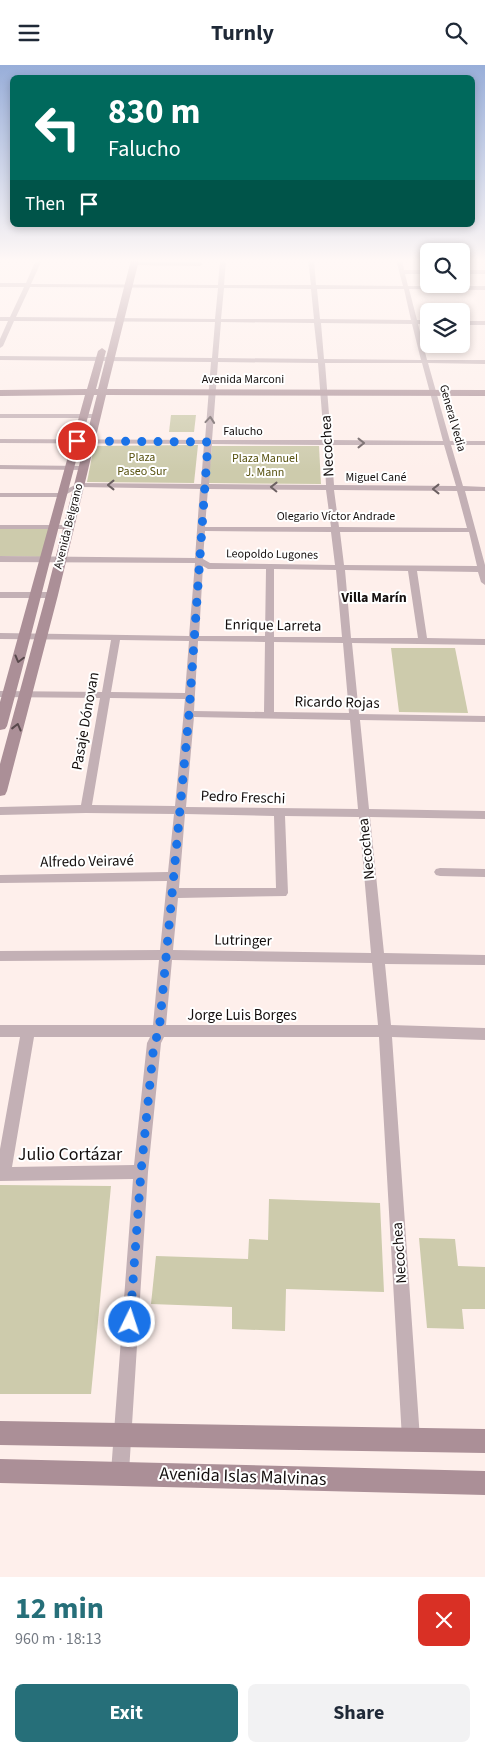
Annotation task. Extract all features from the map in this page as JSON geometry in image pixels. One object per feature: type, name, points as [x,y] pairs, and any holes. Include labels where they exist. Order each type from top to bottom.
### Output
[{"type":"main road","name":"Avenida Belgrano","points":[[0,791],[6,749],[25,695],[79,485],[82,467],[84,416],[110,359],[117,331]]},
{"type":"main road","name":"Avenida Belgrano","points":[[0,725],[4,694],[25,636],[69,467],[96,416],[100,359],[104,343]]},
{"type":"main road","name":"Avenida Marconi","points":[[432,390],[485,387]]},
{"type":"main road","name":"Avenida Marconi","points":[[0,388],[97,390]]},
{"type":"main road","name":"Avenida Marconi","points":[[0,393],[212,388],[432,390],[485,393]]},
{"type":"main road","points":[[0,1433],[485,1441]]},
{"type":"main road","name":"Avenida Islas Malvinas","points":[[0,1471],[120,1472],[485,1483]]},
{"type":"street","points":[[0,346],[7,331]]},
{"type":"street","points":[[120,1472],[141,1172],[154,1043],[159,1032],[189,714],[204,486],[217,331]]},
{"type":"street","name":"Necochea","points":[[317,331],[324,389],[330,488],[340,568],[362,814],[385,1031],[411,1439]]},
{"type":"street","name":"General Vedia","points":[[416,331],[483,569],[485,582]]},
{"type":"street","points":[[0,358],[485,362]]},
{"type":"street","points":[[0,416],[96,416]]},
{"type":"street","name":"Falucho","points":[[0,441],[485,443]]},
{"type":"street","points":[[0,467],[82,467]]},
{"type":"street","name":"Miguel Cané","points":[[0,495],[61,495],[79,485],[485,489]]},
{"type":"street","points":[[0,527],[68,527]]},
{"type":"street","name":"Olegario Víctor Andrade","points":[[201,529],[472,530]]},
{"type":"street","name":"Leopoldo Lugones","points":[[0,559],[200,561],[208,566],[483,569]]},
{"type":"street","points":[[269,715],[270,567]]},
{"type":"street","points":[[412,568],[423,641]]},
{"type":"street","points":[[0,595],[52,595]]},
{"type":"street","name":"Enrique Larreta","points":[[0,636],[485,641]]},
{"type":"street","name":"Pasaje Dónovan","points":[[86,809],[116,638]]},
{"type":"street","points":[[4,694],[189,696]]},
{"type":"street","name":"Ricardo Rojas","points":[[189,714],[485,719]]},
{"type":"street","name":"Pedro Freschi","points":[[0,811],[86,809],[485,815]]},
{"type":"street","points":[[172,893],[282,893],[279,813]]},
{"type":"street","points":[[440,872],[485,873]]},
{"type":"street","name":"Alfredo Veiravé","points":[[0,879],[174,876]]},
{"type":"street","name":"Lutringer","points":[[0,956],[166,955],[485,960]]},
{"type":"street","name":"Jorge Luis Borges","points":[[0,1031],[385,1031],[485,1034]]},
{"type":"street","points":[[1,1174],[28,1031]]},
{"type":"street","name":"Julio Cortázar","points":[[1,1174],[141,1172]]},
{"type":"green space","points":[[171,415],[196,415],[194,432],[169,432]]},
{"type":"green space","name":"Plaza Paseo Sur","points":[[198,445],[194,483],[87,482],[94,446]]},
{"type":"green space","name":"Plaza Manuel J. Mann","points":[[212,446],[319,446],[321,484],[208,483]]},
{"type":"green space","points":[[0,528],[49,529],[41,557],[0,556]]},
{"type":"green space","points":[[391,648],[455,648],[468,713],[399,712]]},
{"type":"green space","points":[[0,1185],[111,1186],[91,1394],[0,1394]]},
{"type":"green space","points":[[269,1199],[380,1203],[384,1292],[286,1289],[285,1331],[232,1329],[232,1307],[151,1304],[156,1256],[248,1259],[249,1239],[268,1240]]},
{"type":"green space","points":[[419,1238],[455,1239],[458,1266],[485,1267],[485,1309],[462,1309],[464,1329],[427,1328]]},
{"type":"district","name":"Villa Marín","points":[[374,597]]},
{"type":"route","points":[[77,441],[208,442],[189,714],[159,1032],[154,1043],[141,1172],[130,1322]]}]
